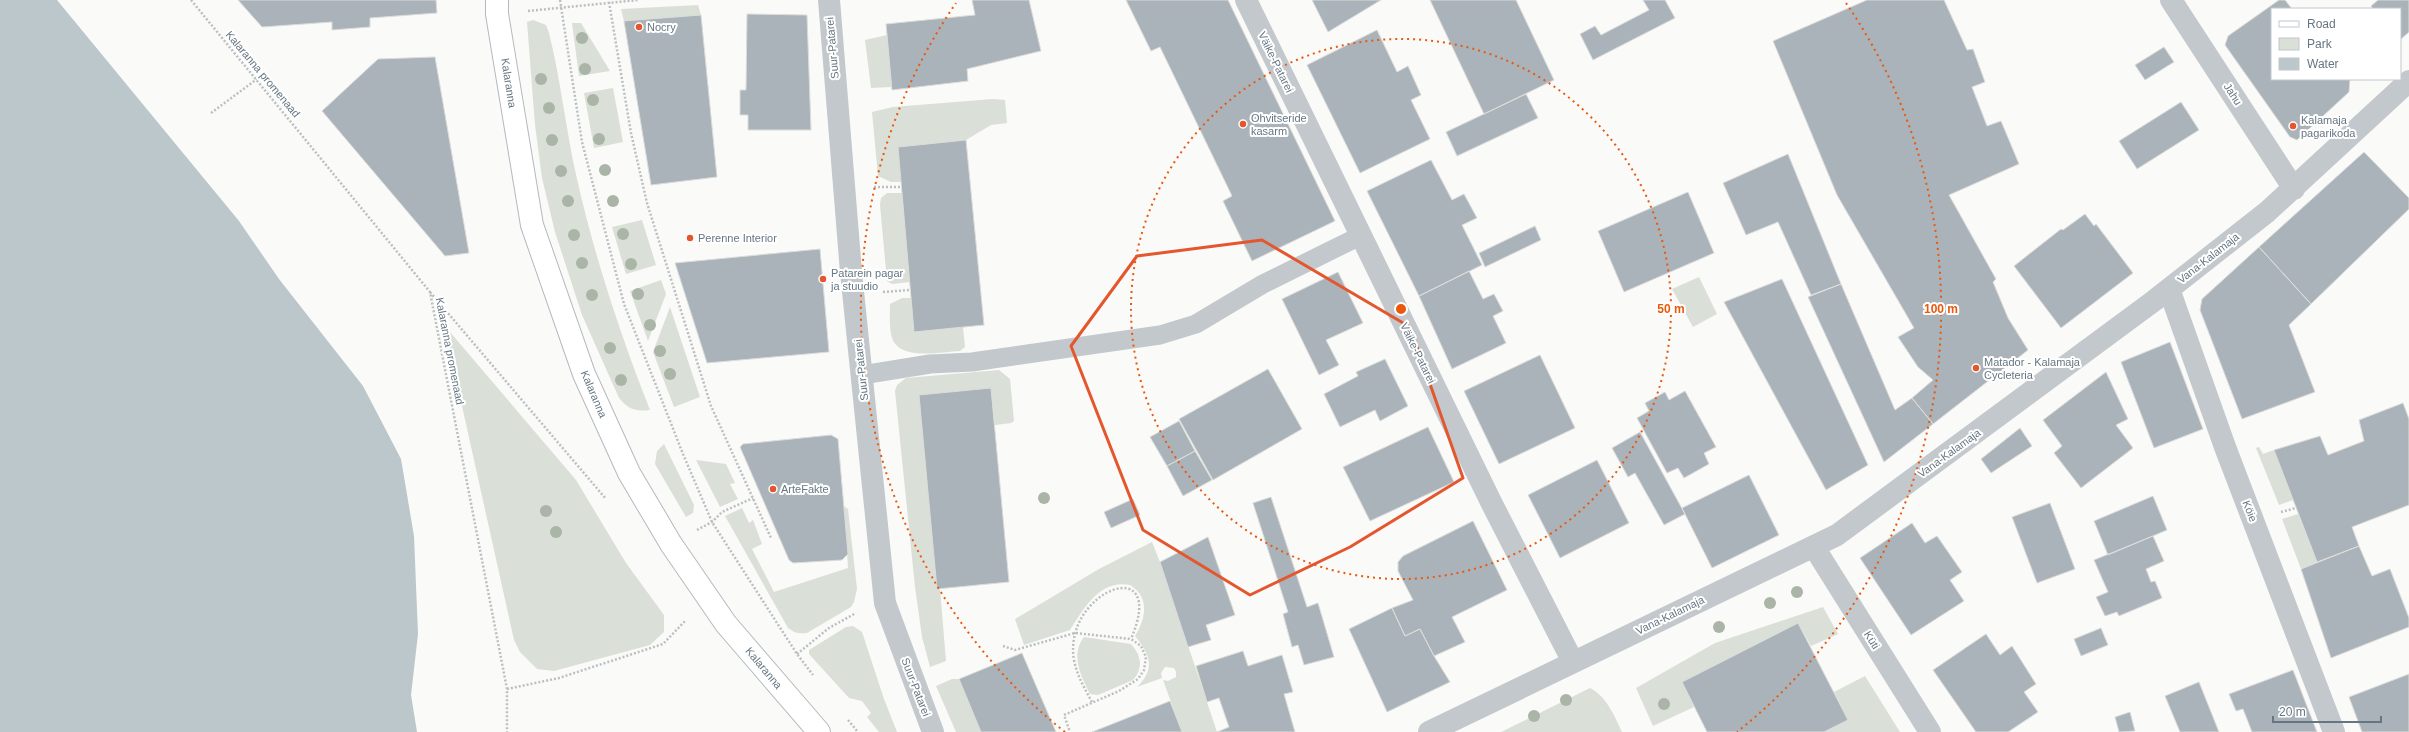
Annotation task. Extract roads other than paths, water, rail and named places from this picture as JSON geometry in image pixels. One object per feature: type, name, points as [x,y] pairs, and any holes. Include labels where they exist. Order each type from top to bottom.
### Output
[{"type":"street","name":"Kalaranna","points":[[497,0],[497,14],[532,225],[584,374],[629,473],[671,544],[726,624],[818,732]]},
{"type":"street","name":"Suur-Patarei","points":[[828,0],[851,272],[885,603],[933,732]]},
{"type":"street","name":"Väike-Patarei","points":[[1246,0],[1489,498],[1573,662]]},
{"type":"street","name":"Jahu","points":[[2171,0],[2294,188]]},
{"type":"street","name":"Vana-Kalamaja","points":[[1429,732],[1837,535],[2169,289],[2294,188],[2409,81]]},
{"type":"street","name":"Köie","points":[[2169,289],[2225,447],[2334,732]]},
{"type":"street","name":"Küti","points":[[1814,547],[1930,732]]},
{"type":"lane","points":[[862,375],[930,364],[972,362],[1160,335],[1196,324],[1263,284],[1360,236]]},
{"type":"water","points":[[0,0],[57,0],[239,221],[279,279],[363,386],[401,459],[414,536],[418,634],[411,695],[417,732],[0,732]]},
{"type":"place","name":"Nocry","points":[[639,27]]},
{"type":"place","name":"Ohvitseride kasarm","points":[[1243,124]]},
{"type":"place","name":"Kalamaja pagarikoda","points":[[2293,126]]},
{"type":"place","name":"Perenne Interior","points":[[690,238]]},
{"type":"place","name":"Patarein pagar ja stuudio","points":[[823,279]]},
{"type":"place","name":"Matador - Kalamaja Cycleteria","points":[[1976,368]]},
{"type":"place","name":"ArteFakte","points":[[773,489]]}]
